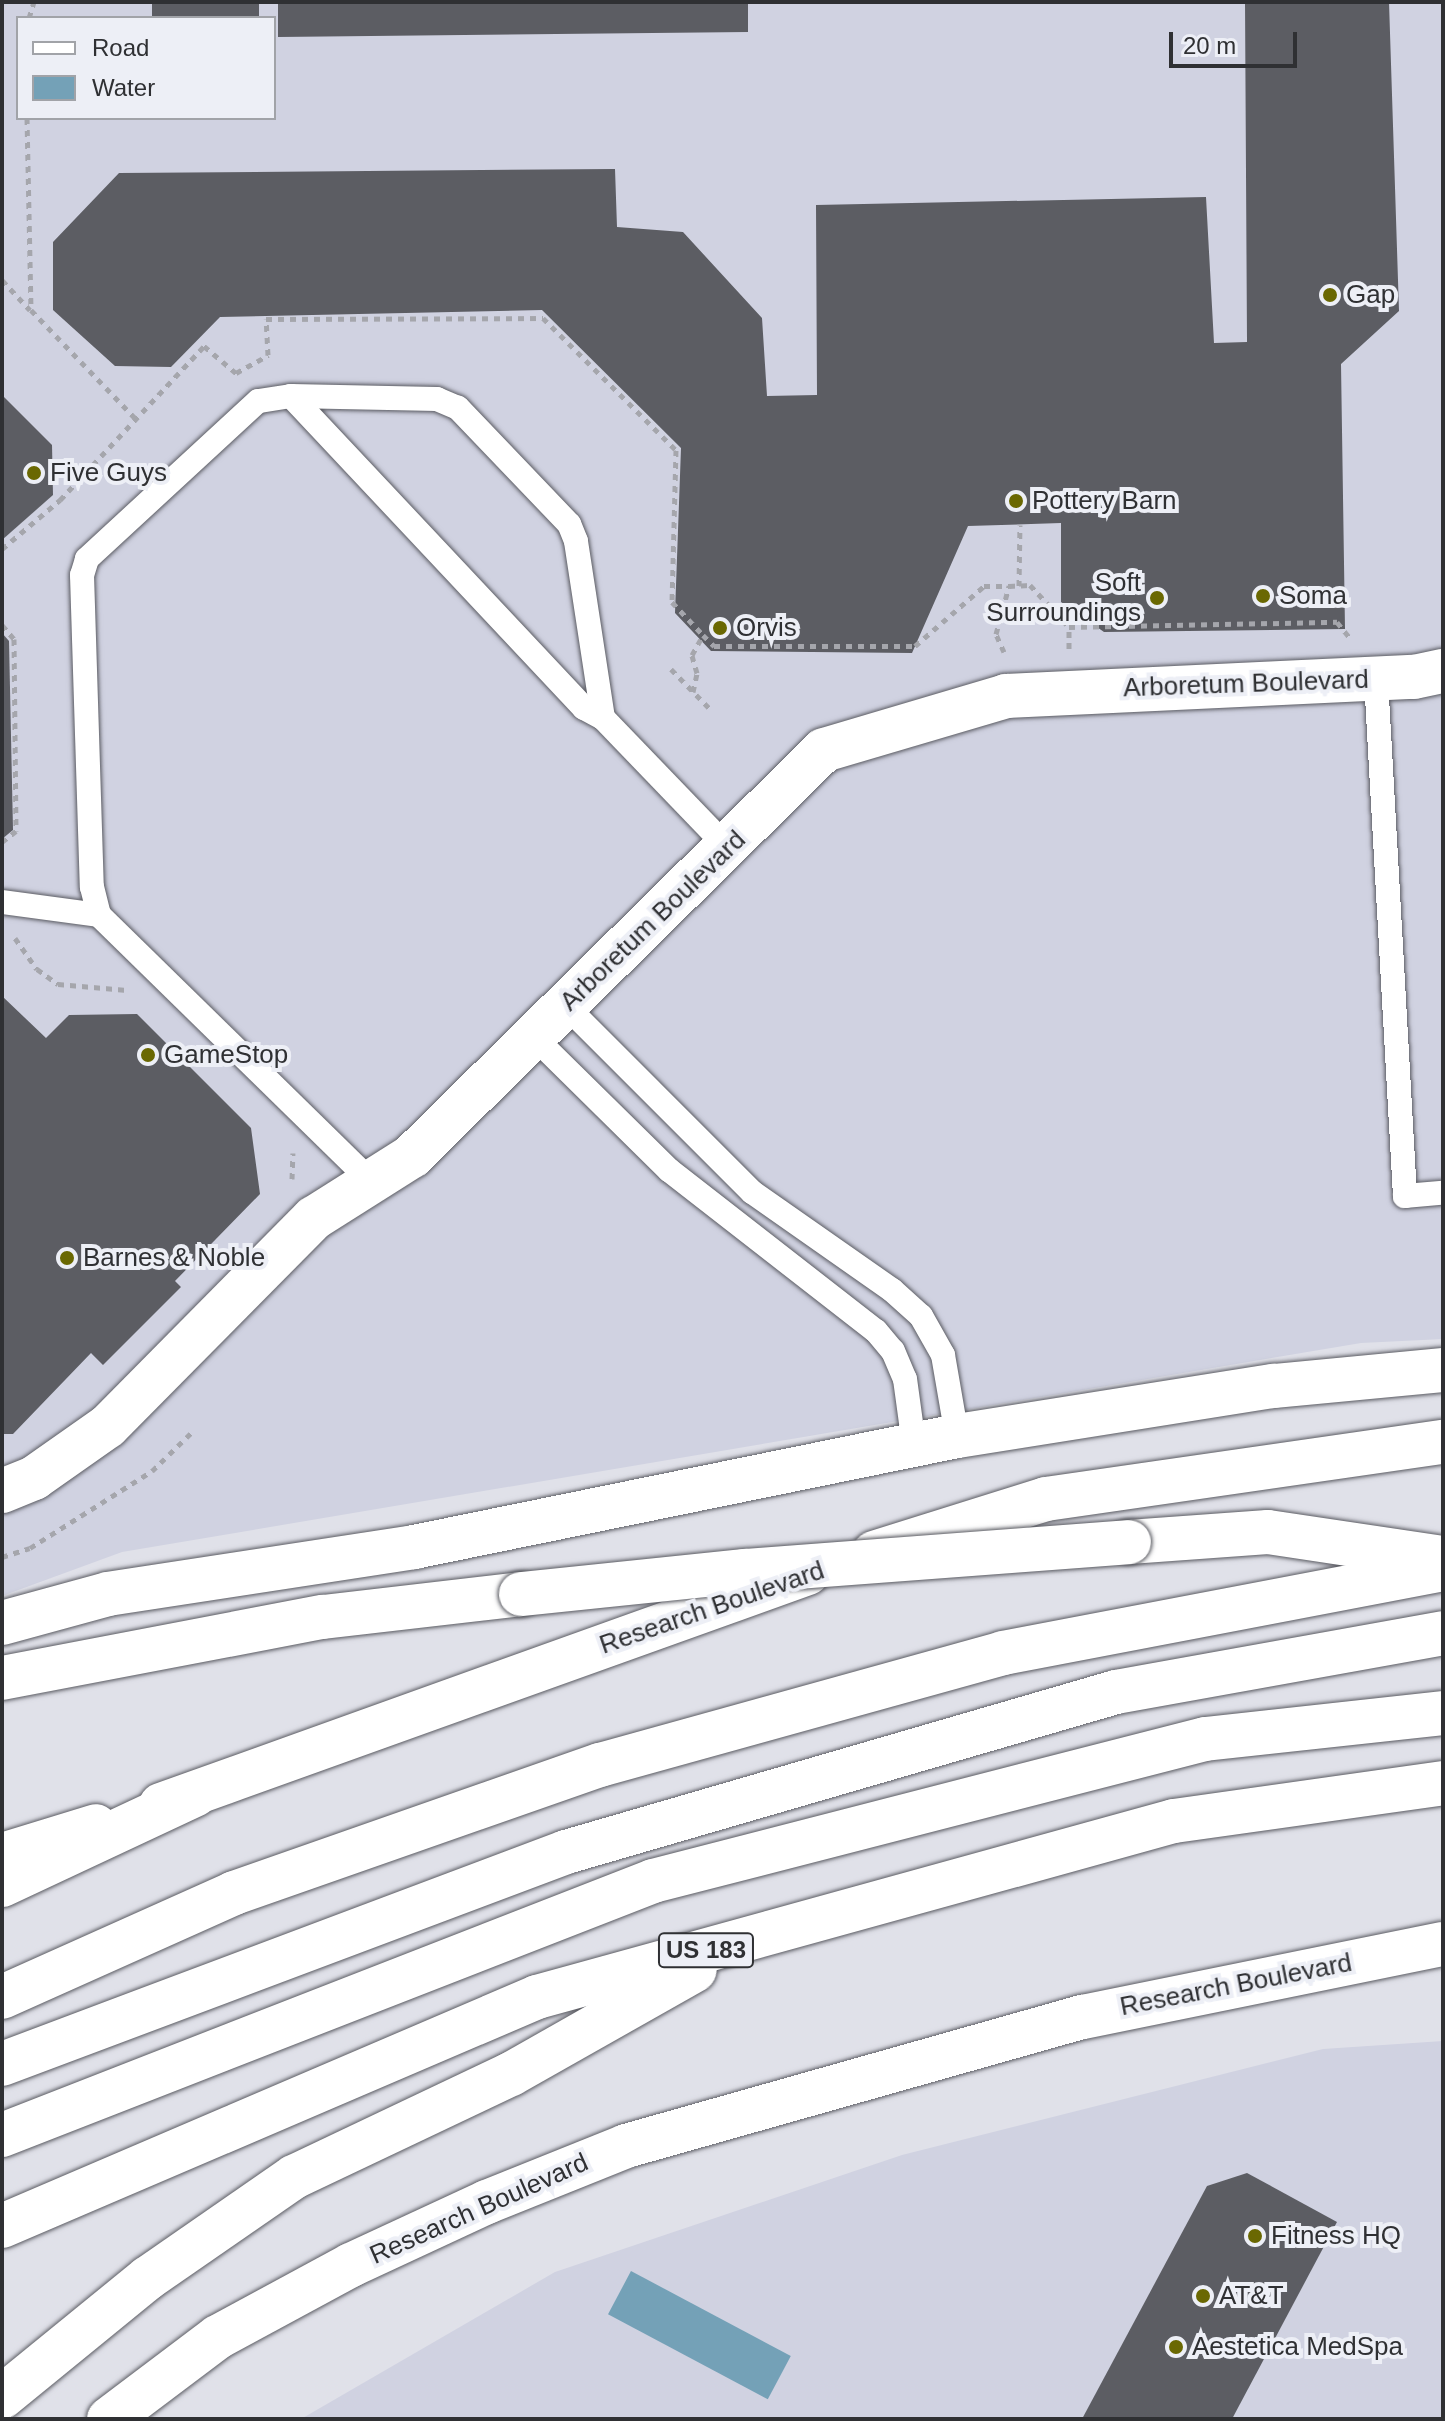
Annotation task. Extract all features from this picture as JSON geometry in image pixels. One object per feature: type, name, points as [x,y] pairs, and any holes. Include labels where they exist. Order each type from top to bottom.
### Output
[{"type":"main road","name":"Arboretum Boulevard","points":[[2,1491],[34,1478],[108,1426],[314,1218],[412,1156],[824,750],[944,711],[1006,696],[1365,662],[1443,671]]},
{"type":"main road","points":[[2,1623],[108,1594],[414,1547],[957,1436],[1274,1386],[1443,1370]]},
{"type":"main road","name":"Research Boulevard","points":[[2,1855],[196,1794],[790,1579],[1046,1499],[1443,1442]]},
{"type":"main road","points":[[2,1678],[323,1617],[745,1571],[1268,1532],[1443,1558]]},
{"type":"main road","points":[[2,1997],[234,1893],[600,1765],[1003,1653],[1443,1569]]},
{"type":"main road","points":[[2,2064],[566,1852],[1116,1692],[1443,1633]]},
{"type":"main road","points":[[2,2135],[653,1881],[1205,1739],[1443,1713]]},
{"type":"main road","name":"US 183","points":[[2,2226],[537,1997],[1174,1821],[1443,1783]]},
{"type":"main road","points":[[2,1885],[196,1794]]},
{"type":"main road","points":[[2,2397],[148,2278],[294,2177],[511,2074],[754,1936]]},
{"type":"main road","name":"Research Boulevard","points":[[109,2419],[218,2337],[351,2265],[487,2202],[626,2146],[1083,2017],[1443,1944]]},
{"type":"lane","points":[[372,1182],[99,915],[92,887],[82,575],[87,559],[258,401],[291,396],[437,399],[458,408],[569,524],[576,541],[603,718]]},
{"type":"lane","points":[[291,396],[584,708],[603,718],[727,847]]},
{"type":"lane","points":[[1365,662],[1405,1196],[1443,1193]]},
{"type":"lane","points":[[2,902],[99,915]]},
{"type":"lane","points":[[566,1006],[752,1192],[892,1290],[921,1316],[943,1355],[957,1436]]},
{"type":"lane","points":[[534,1037],[669,1170],[733,1225],[876,1331],[893,1351],[905,1379],[914,1445]]},
{"type":"path","points":[[27,120],[31,310]]},
{"type":"path","points":[[2,280],[136,419]]},
{"type":"path","points":[[543,318],[676,450],[672,602],[714,646],[915,646],[984,586],[1030,585],[1069,627],[1069,653]]},
{"type":"path","points":[[1019,586],[1020,525]]},
{"type":"path","points":[[1006,658],[996,634],[1009,586]]},
{"type":"path","points":[[1069,627],[1337,622],[1365,662]]},
{"type":"path","points":[[2,625],[14,639],[16,831],[2,842]]},
{"type":"path","points":[[693,692],[697,673],[692,655],[703,635]]},
{"type":"path","points":[[671,669],[711,710]]},
{"type":"path","points":[[7,930],[37,969],[58,984],[133,990]]},
{"type":"path","points":[[292,1187],[294,1138]]},
{"type":"path","points":[[2,1557],[30,1548],[152,1471],[193,1431]]},
{"type":"shaded area","points":[[2,2],[1443,2],[1443,1339],[1361,1343],[122,1552],[2,1596]]},
{"type":"shaded area","points":[[1443,2041],[1443,2419],[301,2419],[555,2272],[902,2155],[1323,2049]]},
{"type":"water","points":[[631,2271],[791,2356],[768,2399],[608,2314]]},
{"type":"building","points":[[152,2],[259,2],[259,16],[152,16]]},
{"type":"building","points":[[278,2],[748,2],[748,32],[278,37]]},
{"type":"building","points":[[1245,2],[1389,2],[1399,311],[1341,364],[1345,629],[1104,632],[1061,602],[1061,523],[968,526],[912,653],[711,651],[675,613],[681,448],[542,310],[220,317],[171,367],[115,366],[53,310],[53,242],[119,173],[615,169],[617,227],[683,232],[762,318],[767,396],[817,395],[816,205],[1206,197],[1214,343],[1247,342]]},
{"type":"building","points":[[2,395],[52,445],[53,495],[2,540]]},
{"type":"building","points":[[2,633],[9,641],[13,830],[2,839]]},
{"type":"building","points":[[2,996],[46,1038],[69,1015],[137,1014],[251,1128],[260,1194],[175,1281],[181,1287],[103,1365],[91,1353],[13,1434],[2,1434]]},
{"type":"building","points":[[1247,2173],[1337,2222],[1232,2419],[1082,2419],[1207,2186]]},
{"type":"place","name":"Gap","points":[[1330,295]]},
{"type":"place","name":"Five Guys","points":[[34,473]]},
{"type":"place","name":"Pottery Barn","points":[[1016,501]]},
{"type":"place","name":"Soma","points":[[1263,596]]},
{"type":"place","name":"Soft Surroundings","points":[[1157,598]]},
{"type":"place","name":"Orvis","points":[[720,628]]},
{"type":"place","name":"GameStop","points":[[148,1055]]},
{"type":"place","name":"Barnes & Noble","points":[[67,1258]]},
{"type":"place","name":"Fitness HQ","points":[[1255,2236]]},
{"type":"place","name":"AT&T","points":[[1203,2296]]},
{"type":"place","name":"Aestetica MedSpa","points":[[1176,2347]]}]
